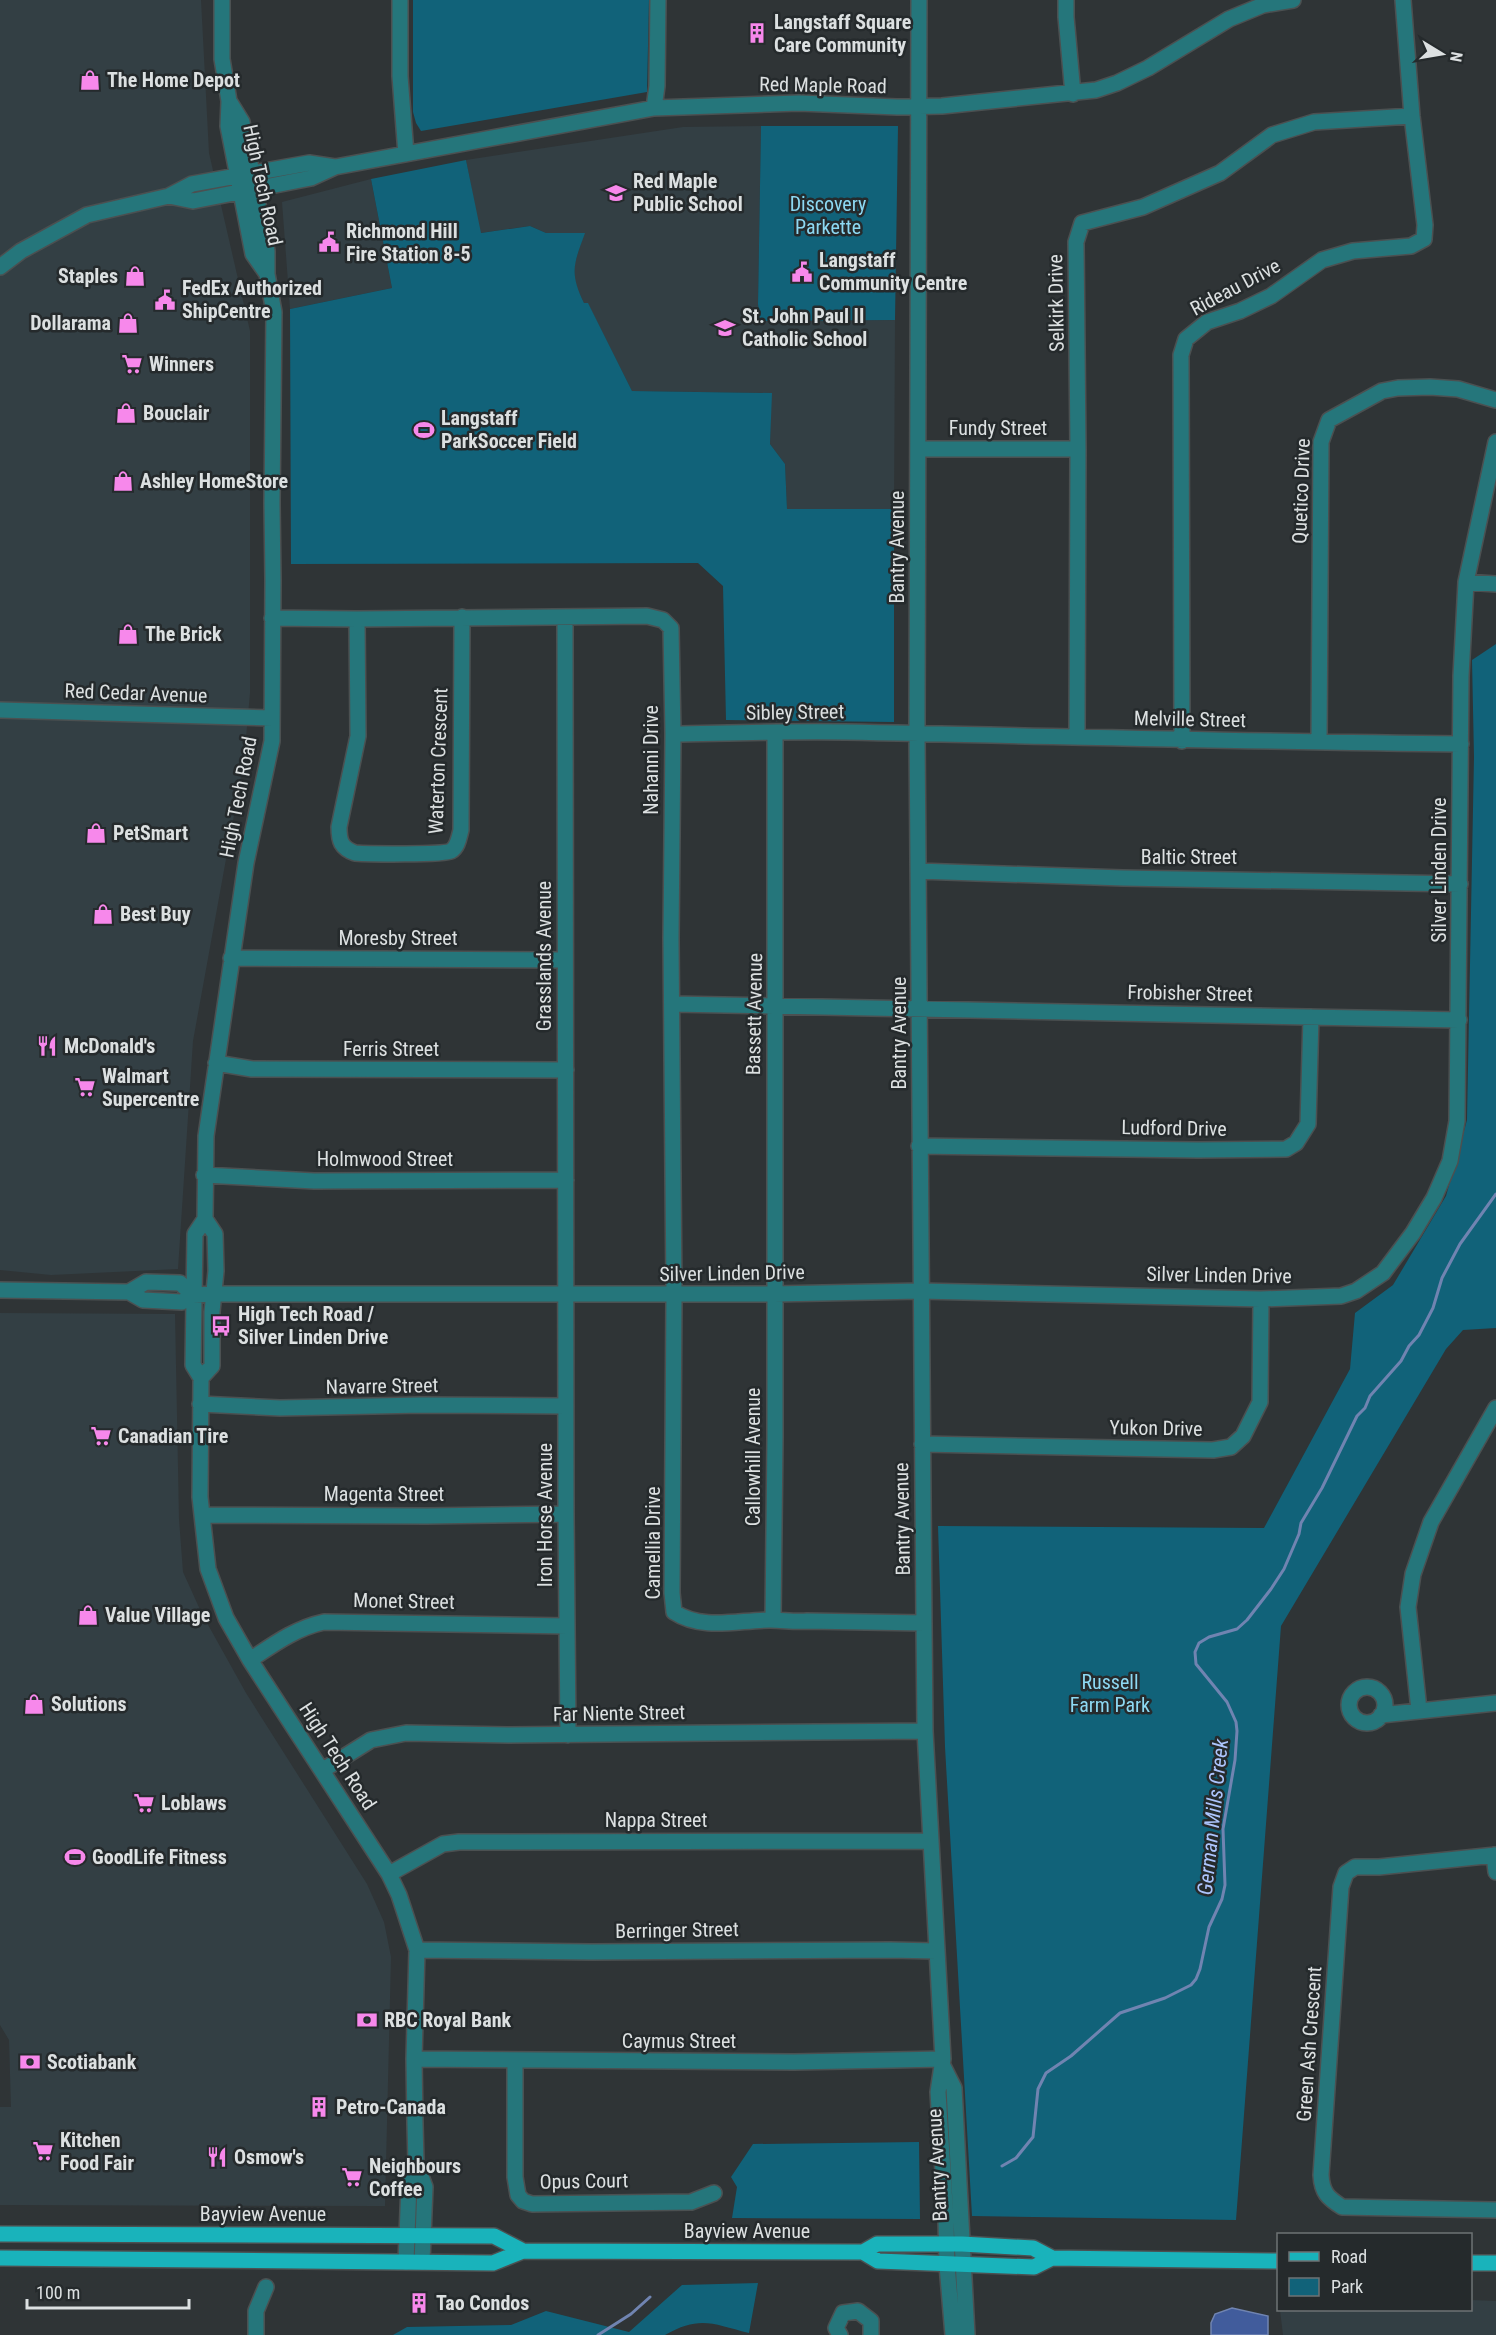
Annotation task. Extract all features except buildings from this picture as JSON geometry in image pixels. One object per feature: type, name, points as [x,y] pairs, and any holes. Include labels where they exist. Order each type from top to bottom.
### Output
[{"type":"main road","name":"Bayview Avenue","points":[[0,2234],[494,2236],[523,2251]]},
{"type":"main road","name":"Bayview Avenue","points":[[0,2258],[493,2263],[523,2251],[863,2252],[877,2244],[955,2244],[1033,2248],[1052,2258],[1277,2261]]},
{"type":"main road","name":"Bayview Avenue","points":[[863,2252],[878,2261],[947,2265],[1034,2267],[1052,2258]]},
{"type":"main road","points":[[1472,2263],[1496,2264]]},
{"type":"street","name":"High Tech Road","points":[[201,1378],[212,1366],[212,1312],[215,1294],[215,1234],[205,1219],[206,1136],[246,863],[272,741],[274,312],[267,274],[267,251],[244,175],[242,122],[230,101],[222,59],[222,0]]},
{"type":"street","points":[[400,0],[400,76],[406,154]]},
{"type":"street","points":[[654,108],[657,86],[658,0]]},
{"type":"street","name":"Bantry Avenue","points":[[919,0],[917,734],[925,1731],[943,2063],[938,2092],[955,2244],[963,2265],[967,2335]]},
{"type":"street","points":[[1066,0],[1073,94]]},
{"type":"street","name":"Red Maple Road","points":[[169,196],[193,201],[311,178],[335,167],[654,108],[799,103],[942,106],[1096,90],[1148,68],[1229,19],[1263,5],[1293,0]]},
{"type":"street","name":"Rideau Drive","points":[[1182,741],[1181,355],[1186,339],[1207,322],[1240,311],[1271,296],[1322,260],[1353,251],[1411,246],[1424,239],[1425,225],[1412,116],[1403,0]]},
{"type":"street","name":"Selkirk Drive","points":[[1077,736],[1076,242],[1082,223],[1143,207],[1220,173],[1272,135],[1314,122],[1412,116]]},
{"type":"street","name":"Red Maple Road","points":[[0,267],[21,251],[87,215],[169,196],[192,184],[309,163],[335,167]]},
{"type":"street","name":"Quetico Drive","points":[[1319,742],[1321,442],[1329,420],[1382,391],[1398,388],[1458,389],[1496,400]]},
{"type":"street","name":"Silver Linden Drive","points":[[0,1290],[129,1292],[143,1300],[182,1302],[193,1295],[215,1294],[566,1295],[920,1291],[1261,1299],[1341,1296],[1356,1291],[1383,1273],[1394,1261],[1434,1198],[1450,1161],[1457,1121],[1461,676],[1466,582],[1496,442]]},
{"type":"street","name":"Fundy Street","points":[[918,449],[1078,449]]},
{"type":"street","points":[[1466,582],[1496,584]]},
{"type":"street","name":"Nahanni Drive","points":[[272,618],[647,616],[663,620],[671,628],[674,1294]]},
{"type":"street","name":"Waterton Crescent","points":[[357,619],[358,736],[339,826],[339,840],[345,850],[355,853],[434,854],[450,852],[456,847],[461,830],[462,617]]},
{"type":"street","name":"Grasslands Avenue","points":[[565,617],[566,1295]]},
{"type":"street","name":"Red Cedar Avenue","points":[[0,710],[272,718]]},
{"type":"street","name":"Sibley Street","points":[[673,734],[843,732],[917,734]]},
{"type":"street","name":"Bassett Avenue","points":[[774,734],[774,1294]]},
{"type":"street","name":"Melville Street","points":[[917,734],[1077,736],[1182,741],[1461,744]]},
{"type":"street","name":"Baltic Street","points":[[918,871],[1123,878],[1460,884]]},
{"type":"street","name":"Moresby Street","points":[[231,958],[565,960]]},
{"type":"street","name":"Frobisher Street","points":[[672,1004],[1459,1020]]},
{"type":"street","name":"Ludford Drive","points":[[919,1146],[1286,1149],[1296,1143],[1308,1124],[1311,1017]]},
{"type":"street","name":"Ferris Street","points":[[216,1063],[252,1069],[566,1070]]},
{"type":"street","name":"Holmwood Street","points":[[204,1175],[314,1181],[566,1180]]},
{"type":"street","name":"High Tech Road","points":[[205,1219],[195,1234],[193,1365],[201,1378],[200,1497],[208,1569],[226,1618],[250,1660],[389,1874],[399,1895],[417,1950],[414,2059],[416,2163],[425,2187],[422,2262]]},
{"type":"street","name":"Camellia Drive","points":[[674,1294],[672,1445],[674,1612],[699,1623],[772,1620],[792,1623],[807,1621],[924,1623]]},
{"type":"street","name":"Callowhill Avenue","points":[[772,1620],[774,1294]]},
{"type":"street","name":"Iron Horse Avenue","points":[[566,1295],[568,1734]]},
{"type":"street","name":"Yukon Drive","points":[[922,1444],[1203,1450],[1231,1447],[1243,1436],[1260,1402],[1261,1299]]},
{"type":"street","name":"Navarre Street","points":[[200,1404],[280,1408],[421,1405],[566,1406]]},
{"type":"street","points":[[1419,1710],[1408,1606],[1413,1574],[1431,1522],[1496,1408]]},
{"type":"street","name":"Magenta Street","points":[[202,1515],[566,1514]]},
{"type":"street","name":"Monet Street","points":[[250,1660],[294,1632],[324,1622],[567,1626]]},
{"type":"street","points":[[1381,1715],[1496,1703]]},
{"type":"street","name":"Far Niente Street","points":[[323,1770],[371,1740],[406,1733],[925,1731]]},
{"type":"street","name":"Nappa Street","points":[[389,1874],[443,1844],[459,1842],[931,1841]]},
{"type":"street","name":"Green Ash Crescent","points":[[1496,1872],[1495,1855],[1379,1867],[1355,1867],[1346,1873],[1341,1887],[1321,2175],[1321,2188],[1328,2198],[1342,2207],[1496,2210]]},
{"type":"street","name":"Berringer Street","points":[[417,1950],[936,1951]]},
{"type":"street","name":"Caymus Street","points":[[414,2059],[943,2063]]},
{"type":"street","name":"Opus Court","points":[[515,2061],[515,2177],[518,2195],[523,2201],[551,2205],[691,2202],[714,2193]]},
{"type":"street","name":"High Tech Road","points":[[406,2262],[409,2184],[416,2163]]},
{"type":"street","name":"Bantry Avenue","points":[[953,2335],[947,2265],[955,2244]]},
{"type":"street","points":[[256,2335],[256,2311],[266,2287]]},
{"type":"street","points":[[840,2335],[837,2328],[843,2313],[858,2311],[872,2321],[872,2335]]},
{"type":"shaded area","points":[[0,0],[201,0],[209,153],[250,331],[250,693],[244,760],[193,1041],[178,1269],[51,1275],[0,1270]]},
{"type":"shaded area","points":[[761,126],[758,304],[760,321],[895,320],[894,509],[787,509],[785,464],[770,444],[771,393],[632,391],[588,304],[584,303],[575,285],[574,266],[584,233],[546,233],[530,226],[480,233],[466,160],[683,127]]},
{"type":"shaded area","points":[[371,179],[392,288],[290,309],[282,202]]},
{"type":"shaded area","points":[[0,1313],[175,1314],[179,1519],[183,1572],[202,1614],[246,1693],[367,1884],[384,1922],[391,1957],[385,2206],[0,2205],[0,2107],[11,2107],[9,2040],[0,2025]]},
{"type":"shaded area","points":[[1472,2300],[1496,2301],[1496,2335],[1283,2335],[1280,2311],[1472,2311]]},
{"type":"shaded area","points":[[1232,2308],[1268,2316],[1268,2335],[1211,2335],[1211,2323],[1215,2314]]},
{"type":"green space","points":[[413,0],[649,0],[647,92],[421,131],[413,112]]},
{"type":"green space","name":"Discovery Parkette","points":[[761,126],[898,126],[895,320],[760,321],[758,304]]},
{"type":"green space","points":[[466,160],[481,233],[530,226],[546,233],[585,233],[576,261],[576,283],[584,303],[588,303],[632,391],[772,393],[770,444],[785,464],[787,509],[894,509],[894,722],[726,720],[723,586],[698,563],[291,564],[290,309],[392,288],[371,179]]},
{"type":"green space","name":"Russell Farm Park","points":[[1496,644],[1496,1328],[1463,1330],[1446,1349],[1281,1626],[1236,2220],[972,2216],[945,1747],[938,1526],[1264,1528],[1350,1369],[1355,1313],[1393,1285],[1446,1196],[1467,1120],[1474,757],[1472,660]]},
{"type":"green space","points":[[919,2142],[920,2219],[732,2218],[737,2187],[731,2177],[753,2144]]},
{"type":"green space","points":[[758,2283],[749,2333],[716,2324],[697,2323],[665,2335],[393,2335],[407,2327],[511,2325],[546,2311],[629,2332],[682,2285]]},
{"type":"waterway","name":"German Mills Creek","points":[[1002,2166],[1016,2158],[1033,2137],[1038,2089],[1046,2073],[1071,2056],[1120,2013],[1165,1998],[1191,1985],[1196,1979],[1209,1927],[1222,1899],[1225,1885],[1223,1829],[1235,1760],[1237,1731],[1236,1722],[1227,1702],[1196,1664],[1195,1652],[1199,1643],[1209,1637],[1237,1629],[1271,1589],[1284,1569],[1299,1534],[1301,1523],[1322,1488],[1357,1416],[1365,1408],[1370,1396],[1401,1361],[1409,1346],[1419,1335],[1433,1308],[1442,1278],[1460,1244],[1496,1194]]},
{"type":"waterway","name":"German Mills Creek","points":[[598,2335],[631,2314],[650,2297]]},
{"type":"place","name":"Langstaff Square Care Community","points":[[757,33]]},
{"type":"place","name":"The Home Depot","points":[[90,80]]},
{"type":"place","name":"Red Maple Public School","points":[[616,193]]},
{"type":"place","name":"Richmond Hill Fire Station 8-5","points":[[329,242]]},
{"type":"place","name":"Langstaff Community Centre","points":[[802,272]]},
{"type":"place","name":"Staples","points":[[135,276]]},
{"type":"place","name":"FedEx Authorized ShipCentre","points":[[165,300]]},
{"type":"place","name":"Dollarama","points":[[128,323]]},
{"type":"place","name":"St. John Paul II Catholic School","points":[[725,328]]},
{"type":"place","name":"Winners","points":[[132,364]]},
{"type":"place","name":"Bouclair","points":[[126,413]]},
{"type":"place","name":"Langstaff ParkSoccer Field","points":[[424,430]]},
{"type":"place","name":"Ashley HomeStore","points":[[123,481]]},
{"type":"place","name":"The Brick","points":[[128,634]]},
{"type":"place","name":"PetSmart","points":[[96,833]]},
{"type":"place","name":"Best Buy","points":[[103,914]]},
{"type":"place","name":"McDonald's","points":[[47,1046]]},
{"type":"place","name":"Walmart Supercentre","points":[[85,1087]]},
{"type":"place","name":"High Tech Road / Silver Linden Drive","points":[[221,1326]]},
{"type":"place","name":"Canadian Tire","points":[[101,1436]]},
{"type":"place","name":"Value Village","points":[[88,1615]]},
{"type":"place","name":"Solutions","points":[[34,1704]]},
{"type":"place","name":"Loblaws","points":[[144,1803]]},
{"type":"place","name":"GoodLife Fitness","points":[[75,1857]]},
{"type":"place","name":"RBC Royal Bank","points":[[367,2020]]},
{"type":"place","name":"Scotiabank","points":[[30,2062]]},
{"type":"place","name":"Petro-Canada","points":[[319,2107]]},
{"type":"place","name":"Kitchen Food Fair","points":[[43,2151]]},
{"type":"place","name":"Osmow's","points":[[217,2157]]},
{"type":"place","name":"Neighbours Coffee","points":[[352,2177]]},
{"type":"place","name":"Tao Condos","points":[[419,2303]]}]
